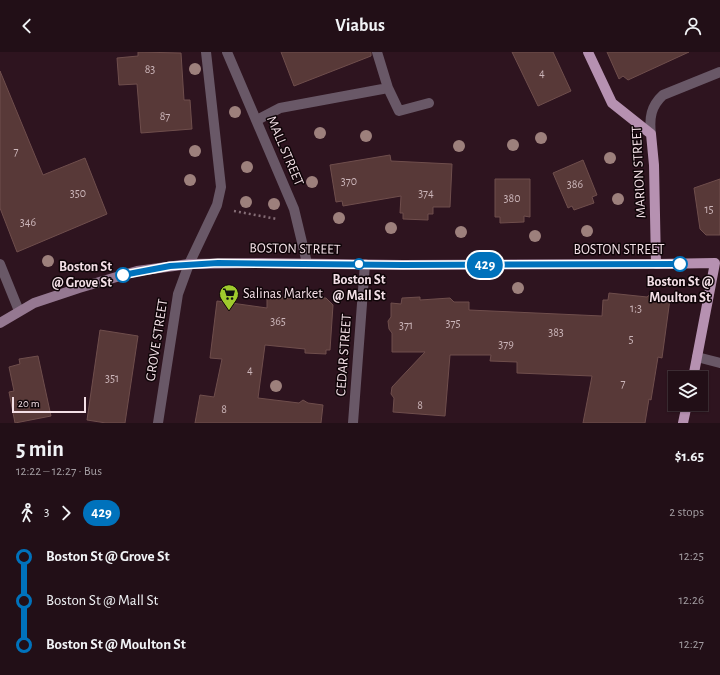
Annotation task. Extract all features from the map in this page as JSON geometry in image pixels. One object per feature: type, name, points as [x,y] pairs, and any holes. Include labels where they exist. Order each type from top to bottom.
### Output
[{"type":"main road","points":[[588,52],[612,103],[651,134]]},
{"type":"main road","name":"MARION STREET","points":[[651,134],[654,165],[656,264]]},
{"type":"main road","name":"BOSTON STREET","points":[[0,322],[19,311],[72,290],[137,271],[189,264],[717,263]]},
{"type":"main road","points":[[694,371],[717,263]]},
{"type":"main road","points":[[683,423],[686,411]]},
{"type":"street","points":[[189,264],[212,216],[221,187],[206,52]]},
{"type":"street","name":"MALL STREET","points":[[228,52],[294,209],[307,263]]},
{"type":"street","points":[[377,52],[388,88],[399,112],[429,104]]},
{"type":"street","name":"MARION STREET","points":[[651,134],[650,121],[652,111],[656,102],[663,95],[720,72]]},
{"type":"street","points":[[257,120],[280,108],[388,88]]},
{"type":"street","points":[[0,264],[19,311]]},
{"type":"street","name":"GROVE STREET","points":[[158,423],[175,306],[189,264]]},
{"type":"street","name":"CEDAR STREET","points":[[353,423],[365,264]]},
{"type":"street","points":[[697,357],[720,363]]},
{"type":"path","points":[[234,211],[284,220]]},
{"type":"building","points":[[138,52],[181,53],[184,100],[190,100],[192,129],[141,133],[137,84],[119,85],[117,58],[138,56]]},
{"type":"building","points":[[281,52],[371,52],[371,56],[294,86]]},
{"type":"building","points":[[512,52],[553,52],[571,91],[538,106]]},
{"type":"building","points":[[607,52],[689,52],[628,80],[623,76],[619,79]]},
{"type":"building","points":[[0,71],[43,175],[85,158],[107,214],[17,252],[0,208]]},
{"type":"building","points":[[390,155],[391,161],[452,164],[450,207],[433,207],[433,214],[428,214],[428,220],[403,219],[403,213],[400,213],[401,196],[343,206],[342,201],[336,202],[330,165]]},
{"type":"building","points":[[583,160],[597,195],[592,197],[594,203],[574,210],[572,206],[568,208],[553,173]]},
{"type":"building","points":[[495,179],[530,179],[530,217],[524,216],[524,222],[500,223],[500,217],[495,217]]},
{"type":"building","points":[[720,179],[720,235],[706,235],[700,229],[694,188]]},
{"type":"building","points":[[609,293],[647,297],[652,293],[657,298],[670,299],[662,358],[658,357],[651,400],[649,399],[645,423],[583,423],[592,376],[517,373],[517,362],[490,361],[491,355],[450,355],[445,416],[393,412],[394,398],[391,394],[392,387],[425,352],[392,352],[392,333],[389,329],[388,321],[391,317],[391,303],[401,304],[402,298],[420,297],[420,300],[450,298],[454,302],[469,302],[469,310],[602,316],[603,300],[608,300]]},
{"type":"building","points":[[267,298],[326,298],[333,305],[330,350],[326,350],[326,354],[305,353],[305,349],[265,345],[258,398],[299,403],[303,400],[308,403],[323,405],[321,423],[195,423],[200,395],[214,397],[222,359],[210,358],[217,301],[267,308]]},
{"type":"building","points":[[100,330],[138,336],[125,423],[106,423],[87,420]]},
{"type":"building","points":[[38,356],[51,416],[15,423],[9,392],[14,391],[9,367],[20,364],[19,359]]},
{"type":"bus line","name":"429","points":[[123,275],[154,268],[189,264],[218,263],[403,265],[680,264]]},
{"type":"place","name":"Boston St @ Mall St","points":[[359,264]]},
{"type":"place","name":"Boston St @ Moulton St","points":[[680,264]]},
{"type":"place","name":"Boston St @ Grove St","points":[[123,275]]},
{"type":"place","name":"Salinas Market","points":[[229,311]]}]
